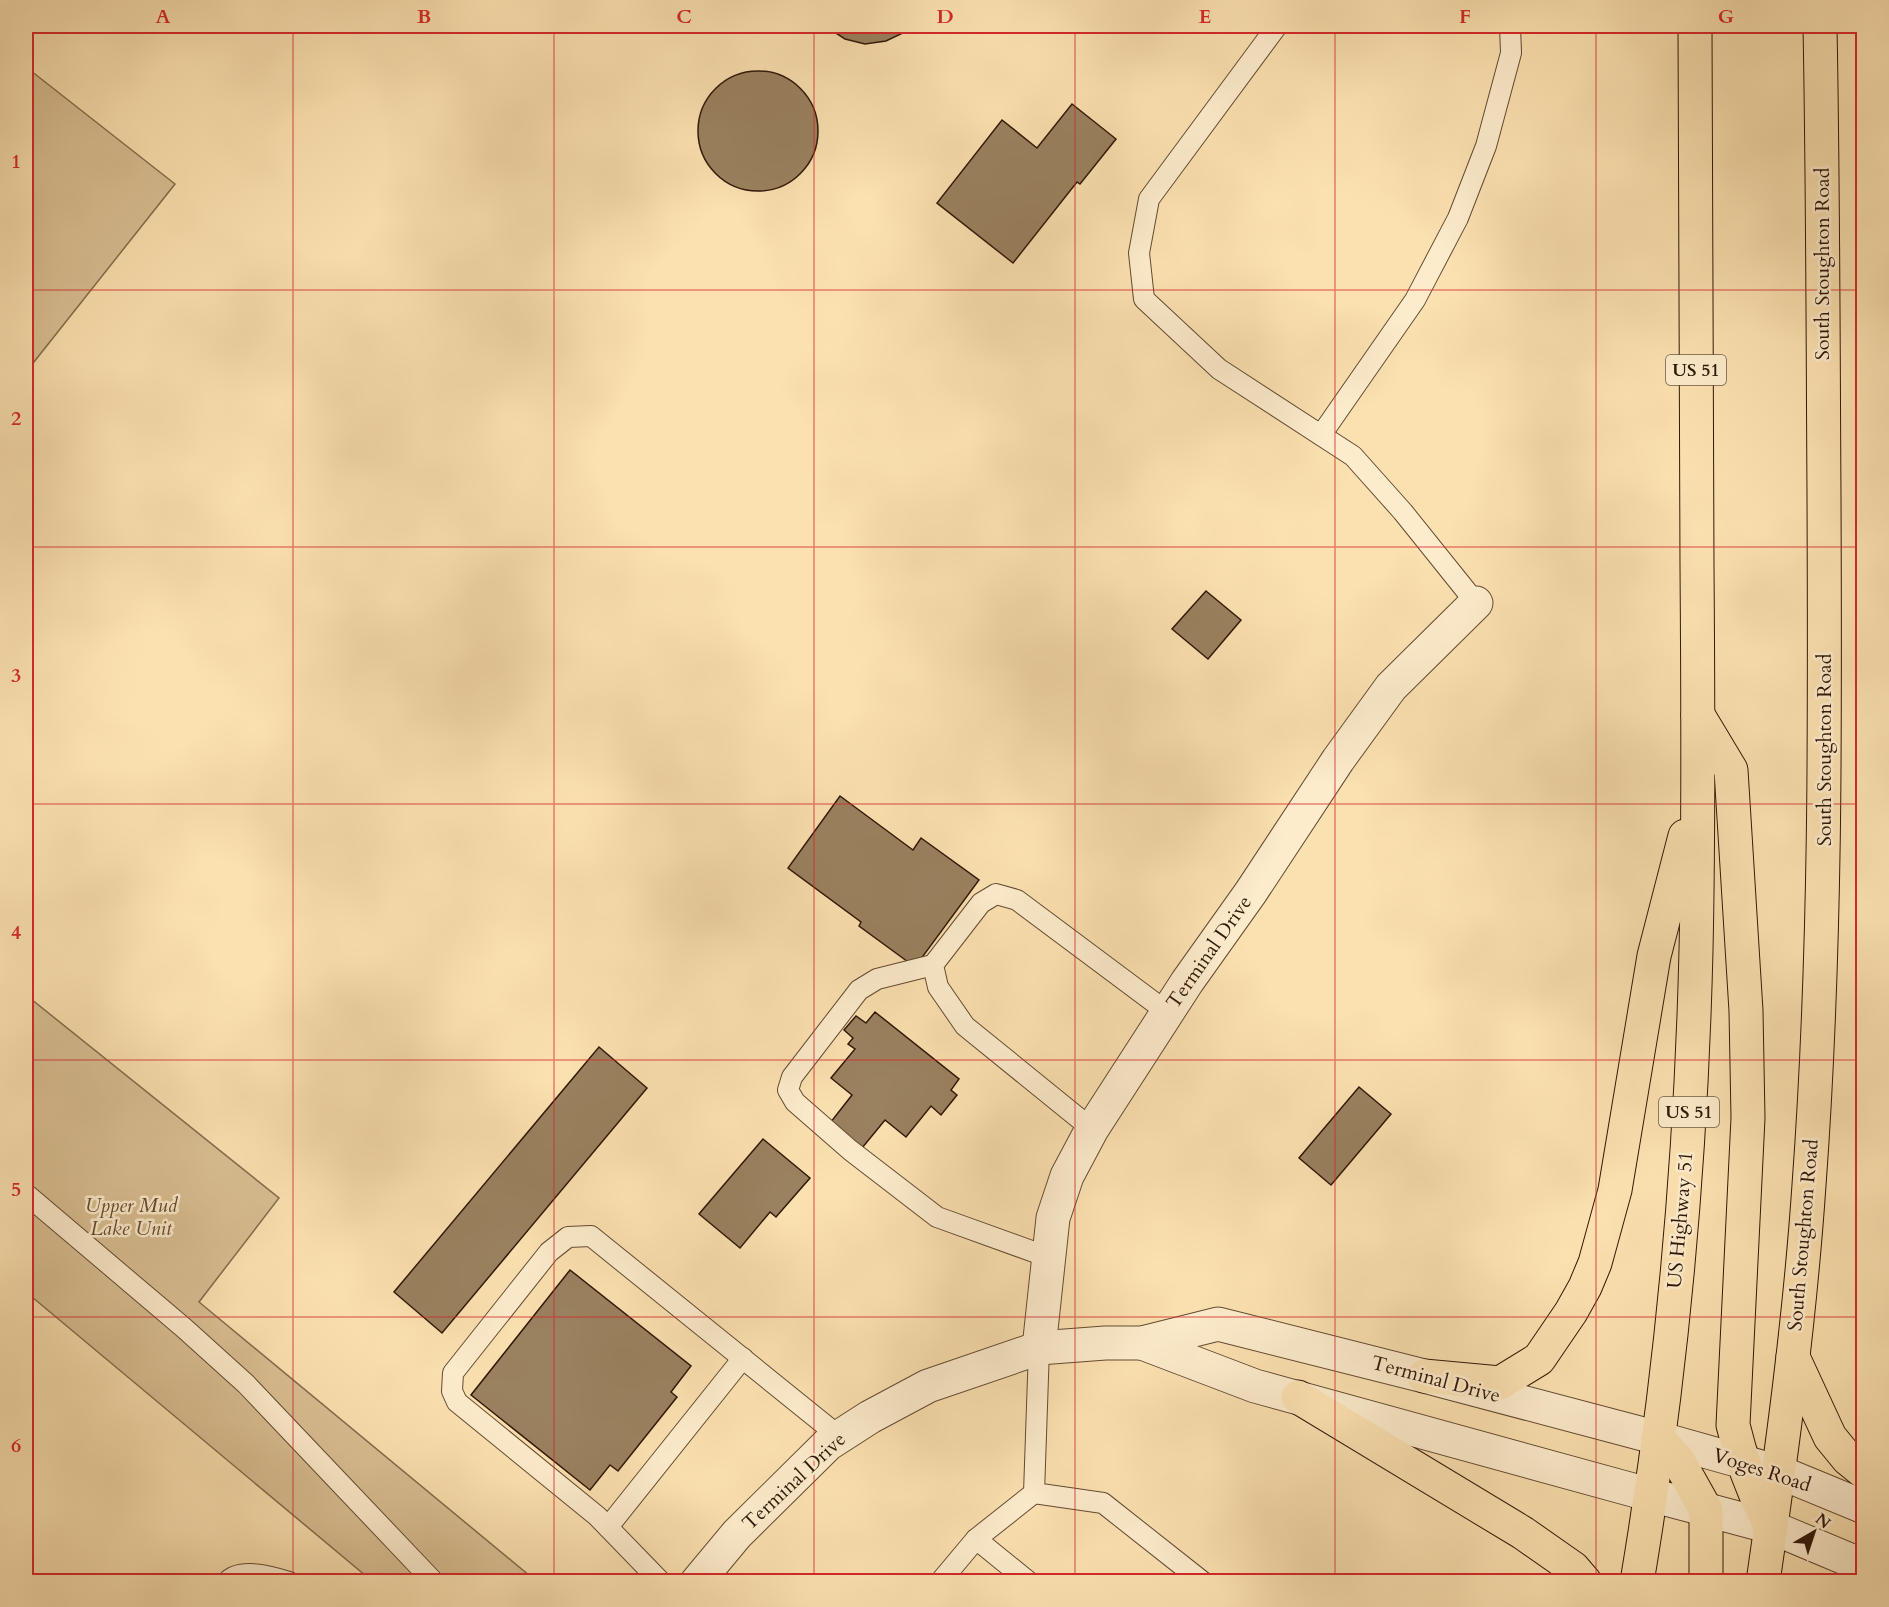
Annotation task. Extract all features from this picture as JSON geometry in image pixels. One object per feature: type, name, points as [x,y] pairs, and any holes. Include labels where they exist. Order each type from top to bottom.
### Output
[{"type":"main road","name":"US 51","points":[[1695,26],[1698,785]]},
{"type":"main road","name":"South Stoughton Road","points":[[1779,1472],[1793,1357],[1809,1186],[1819,1017],[1824,843],[1820,26]]},
{"type":"main road","points":[[1698,715],[1731,770],[1746,1011],[1748,1118],[1733,1425],[1741,1461],[1754,1494],[1771,1527]]},
{"type":"main road","points":[[1424,1376],[1500,1383],[1539,1359],[1571,1312],[1592,1271],[1615,1190],[1654,956],[1698,785]]},
{"type":"main road","name":"US Highway 51","points":[[1637,1581],[1651,1495],[1675,1292],[1688,1123],[1696,952],[1698,785]]},
{"type":"main road","points":[[1793,1357],[1830,1437],[1848,1459],[1863,1472]]},
{"type":"main road","points":[[1298,1397],[1523,1533],[1573,1568],[1585,1581]]},
{"type":"main road","points":[[1658,1438],[1678,1460],[1706,1510],[1706,1581]]},
{"type":"main road","points":[[1763,1581],[1779,1472]]},
{"type":"street","name":"Terminal Drive","points":[[1039,1348],[1053,1218],[1067,1176],[1092,1129],[1167,1012],[1251,892],[1338,760],[1391,687],[1476,603]]},
{"type":"street","name":"Terminal Drive","points":[[697,1581],[737,1534],[828,1444],[870,1417],[928,1386],[1039,1348],[1142,1343],[1218,1324],[1658,1438]]},
{"type":"street","name":"Terminal Drive","points":[[1142,1343],[1255,1386],[1651,1495]]},
{"type":"street","name":"Voges Road","points":[[1658,1438],[1779,1472],[1863,1507]]},
{"type":"street","points":[[1651,1495],[1771,1527],[1863,1566]]},
{"type":"lane","points":[[1277,26],[1149,199],[1139,253],[1144,299],[1219,369],[1353,456],[1403,512],[1476,603]]},
{"type":"lane","points":[[1321,435],[1415,300],[1458,218],[1486,146],[1510,53],[1510,26]]},
{"type":"lane","points":[[1048,1257],[937,1216],[850,1150],[795,1102],[788,1090],[792,1077],[859,990],[877,980],[933,965],[981,903],[996,894],[1017,900],[1167,1012]]},
{"type":"lane","points":[[933,965],[938,987],[965,1026],[1092,1129]]},
{"type":"lane","points":[[26,1194],[176,1321],[246,1384],[434,1581]]},
{"type":"lane","points":[[661,1581],[597,1516],[457,1402],[452,1391],[453,1373],[549,1252],[568,1237],[591,1236],[840,1437]]},
{"type":"lane","points":[[1034,1493],[1039,1348]]},
{"type":"lane","points":[[608,1527],[743,1358]]},
{"type":"lane","points":[[940,1581],[976,1539],[1034,1493],[1103,1503],[1203,1581]]},
{"type":"lane","points":[[976,1539],[1029,1581]]},
{"type":"lane","points":[[227,1581],[230,1578],[257,1574],[289,1581]]},
{"type":"green space","points":[[26,67],[175,184],[26,372]]},
{"type":"green space","name":"Upper Mud Lake Unit","points":[[26,995],[279,1198],[199,1302],[536,1581],[372,1581],[26,1292]]},
{"type":"building","points":[[825,26],[910,26],[905,32],[886,41],[865,44],[845,39]]},
{"type":"building","points":[[758,71],[781,76],[800,89],[813,108],[818,131],[813,154],[800,173],[781,186],[758,191],[735,186],[716,173],[703,154],[698,131],[703,108],[716,89],[735,76]]},
{"type":"building","points":[[1072,104],[1116,139],[1080,184],[1077,182],[1013,263],[937,203],[1002,120],[1037,148]]},
{"type":"building","points":[[1206,591],[1241,620],[1208,659],[1172,629]]},
{"type":"building","points":[[840,796],[913,850],[921,838],[979,880],[915,967],[859,926],[861,922],[788,868]]},
{"type":"building","points":[[875,1012],[959,1079],[951,1090],[957,1095],[941,1115],[931,1106],[906,1137],[885,1120],[862,1148],[830,1123],[852,1095],[831,1078],[855,1049],[848,1044],[853,1038],[844,1030],[856,1016],[866,1023]]},
{"type":"building","points":[[599,1047],[647,1088],[442,1333],[394,1292]]},
{"type":"building","points":[[1359,1087],[1391,1114],[1331,1185],[1299,1158]]},
{"type":"building","points":[[763,1139],[810,1178],[776,1217],[770,1212],[740,1248],[699,1214]]},
{"type":"building","points":[[570,1270],[691,1366],[671,1392],[677,1397],[618,1471],[610,1465],[590,1490],[471,1395]]}]
